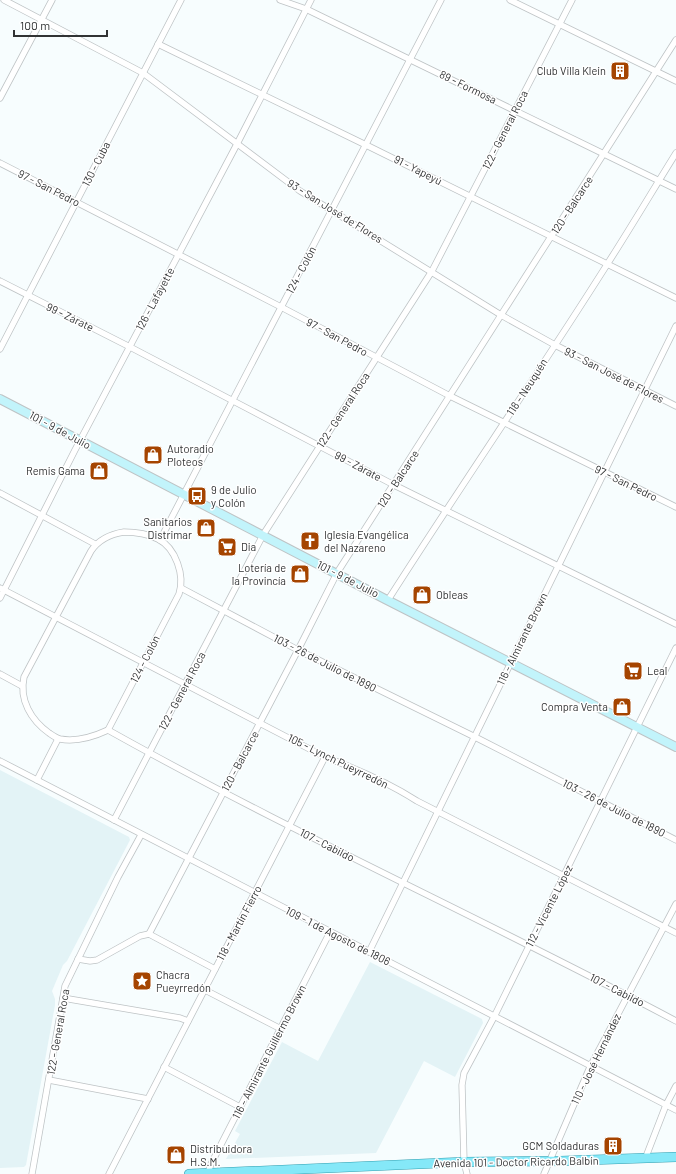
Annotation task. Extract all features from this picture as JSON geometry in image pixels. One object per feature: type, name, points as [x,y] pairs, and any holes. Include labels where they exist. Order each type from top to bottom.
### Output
[{"type":"main road","name":"Avenida 101 - Doctor Ricardo Balbín","points":[[189,1174],[464,1162],[676,1157]]},
{"type":"street","name":"93 - San José de Flores","points":[[4,0],[143,73],[291,184],[501,315],[555,345],[676,406]]},
{"type":"street","points":[[0,98],[52,0]]},
{"type":"street","name":"130 - Cuba","points":[[0,349],[181,0]]},
{"type":"street","name":"89 - Formosa","points":[[280,0],[306,9],[676,189]]},
{"type":"street","name":"126 - Lafayette","points":[[0,598],[2,589],[237,144],[311,0]]},
{"type":"street","name":"124 - Colón","points":[[160,540],[441,0]]},
{"type":"street","points":[[510,0],[676,81]]},
{"type":"street","name":"122 - General Roca","points":[[114,820],[263,535],[432,271],[572,0]]},
{"type":"street","name":"120 - Balcarce","points":[[149,934],[337,573],[676,40]]},
{"type":"street","name":"91 - Yapeyú","points":[[158,44],[676,298]]},
{"type":"street","name":"118 - Neuquén","points":[[388,600],[445,510],[608,264],[676,153]]},
{"type":"street","name":"97 - San Pedro","points":[[0,163],[281,307],[450,396],[676,507]]},
{"type":"street","name":"99 - Zárate","points":[[0,281],[394,485],[676,624]]},
{"type":"street","name":"116 - Almirante Brown","points":[[369,952],[439,812],[676,326]]},
{"type":"street","name":"101 - 9 de Julio","points":[[0,399],[676,747]]},
{"type":"street","points":[[0,493],[95,544]]},
{"type":"street","points":[[108,730],[85,738],[71,740],[58,739],[45,730],[33,718],[25,702],[22,686],[24,678],[55,616],[95,544],[114,534],[124,532],[144,534],[160,540],[167,546],[177,562],[181,577],[181,588]]},
{"type":"street","name":"124 - Colón","points":[[108,730],[181,588]]},
{"type":"street","name":"103 - 26 de Julio de 1890","points":[[181,588],[298,650],[475,737],[676,840]]},
{"type":"street","name":"105 - Lynch Pueyrredón","points":[[2,589],[326,757],[347,765],[393,787],[564,877],[676,933]]},
{"type":"street","name":"112 - Vicente López","points":[[467,1174],[464,1162],[464,1073],[494,1017],[564,877],[676,648]]},
{"type":"street","points":[[0,674],[22,686]]},
{"type":"street","name":"107 - Cabildo","points":[[108,730],[149,754],[290,827],[529,945],[676,1021]]},
{"type":"street","points":[[37,780],[58,739]]},
{"type":"street","name":"118 - Martín Fierro","points":[[109,1174],[326,757]]},
{"type":"street","name":"109 - 1 de Agosto de 1806","points":[[0,761],[676,1110]]},
{"type":"street","name":"122 - General Roca","points":[[32,1174],[67,981],[118,877],[141,835]]},
{"type":"street","name":"110 - José Hernández","points":[[544,1174],[590,1066],[676,904]]},
{"type":"street","name":"116 - Almirante Guillermo Brown","points":[[208,1173],[211,1164],[330,932]]},
{"type":"street","points":[[78,959],[90,961],[97,960],[140,936],[149,934],[215,969]]},
{"type":"street","points":[[205,990],[281,1029]]},
{"type":"street","points":[[63,998],[180,1018],[188,1021]]},
{"type":"street","points":[[164,1068],[240,1107]]},
{"type":"street","points":[[50,1080],[148,1099]]},
{"type":"street","points":[[646,1158],[666,1105],[676,1086]]},
{"type":"shaded area","points":[[0,770],[129,837],[130,840],[67,961],[63,965],[52,991],[55,999],[55,1005],[26,1165],[24,1167],[0,1168]]},
{"type":"shaded area","points":[[370,962],[482,1019],[483,1023],[455,1077],[424,1061],[376,1153],[226,1159],[240,1134],[235,1131],[282,1042],[318,1061]]},
{"type":"place","name":"Club Villa Klein","points":[[620,71]]},
{"type":"place","name":"Autoradio Ploteos","points":[[153,455]]},
{"type":"place","name":"Remis Gama","points":[[99,471]]},
{"type":"place","name":"9 de Julio y Colón","points":[[197,496]]},
{"type":"place","name":"Sanitarios Distrimar","points":[[206,528]]},
{"type":"place","name":"Iglesia Evangélica del Nazareno","points":[[310,541]]},
{"type":"place","name":"Dia","points":[[227,547]]},
{"type":"place","name":"Lotería de la Provincía","points":[[300,574]]},
{"type":"place","name":"Obleas","points":[[422,595]]},
{"type":"place","name":"Leal","points":[[633,671]]},
{"type":"place","name":"Compra Venta","points":[[622,707]]},
{"type":"place","name":"Chacra Pueyrredón","points":[[142,981]]},
{"type":"place","name":"GCM Soldaduras","points":[[613,1146]]},
{"type":"place","name":"Distribuidora H.S.M.","points":[[176,1155]]}]
